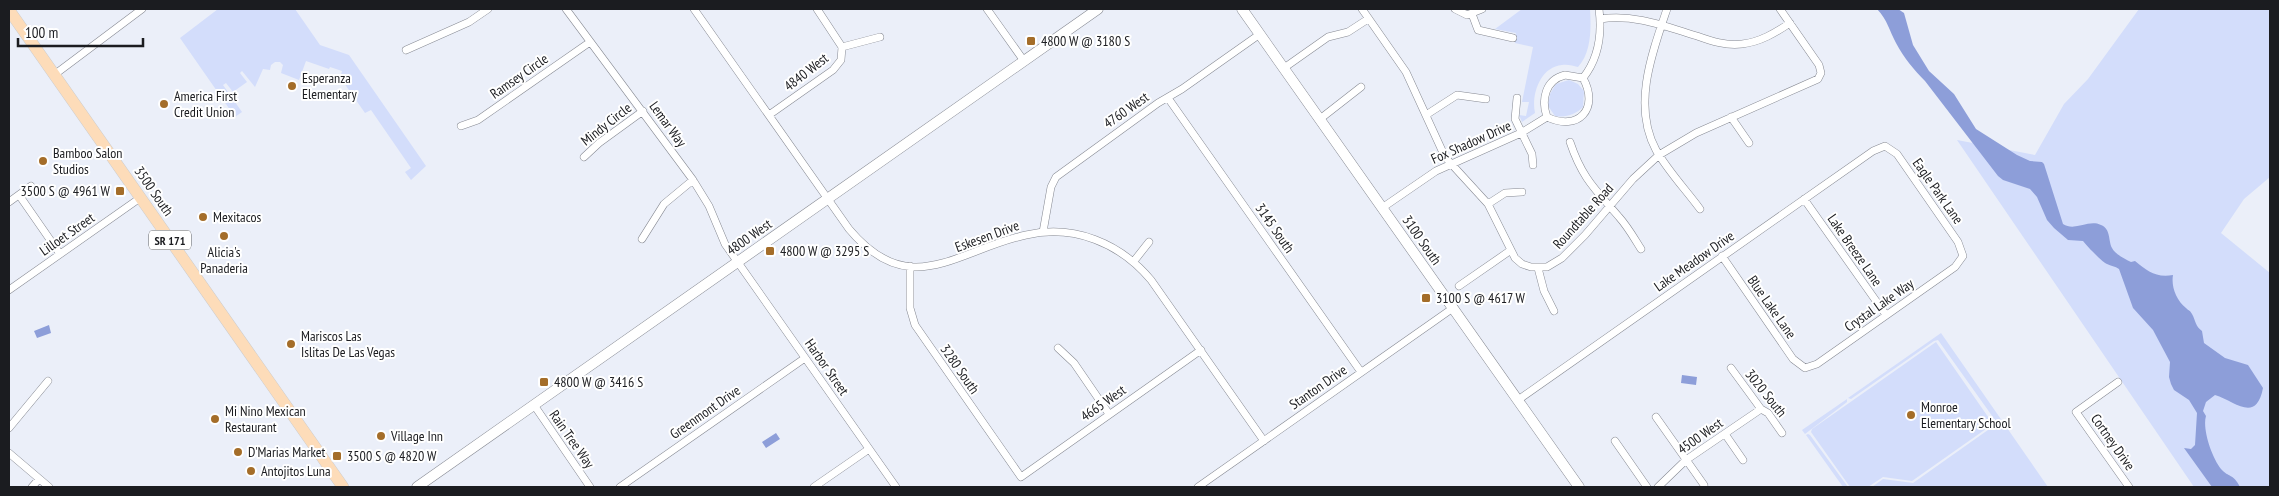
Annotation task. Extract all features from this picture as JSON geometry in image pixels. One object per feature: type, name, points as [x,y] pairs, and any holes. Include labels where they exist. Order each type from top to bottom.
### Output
[{"type":"main road","name":"4800 West","points":[[417,487],[1098,9]]},
{"type":"main road","name":"3100 South","points":[[1242,9],[1579,487]]},
{"type":"main road","name":"3500 South","points":[[9,10],[343,487]]},
{"type":"street","points":[[54,75],[142,9]]},
{"type":"street","points":[[406,50],[469,22],[488,9]]},
{"type":"street","name":"Lemar Way","points":[[566,9],[693,180],[709,206],[725,244],[738,262]]},
{"type":"street","points":[[694,9],[827,199]]},
{"type":"street","points":[[817,9],[842,47]]},
{"type":"street","points":[[988,9],[1024,61]]},
{"type":"street","points":[[1362,9],[1406,72],[1445,156],[1488,204],[1511,250],[1522,264],[1538,268],[1544,291],[1554,311]]},
{"type":"street","points":[[1456,9],[1463,14],[1472,14],[1482,9]]},
{"type":"street","points":[[1583,78],[1592,64],[1597,50],[1599,9]]},
{"type":"street","points":[[1667,9],[1650,61],[1646,97],[1647,125],[1659,155],[1700,209]]},
{"type":"street","points":[[1600,19],[1633,18],[1720,43],[1735,44],[1750,43],[1766,38],[1790,23],[1780,9]]},
{"type":"street","points":[[1472,14],[1478,30],[1513,38]]},
{"type":"street","points":[[1284,68],[1328,37],[1348,32],[1368,19]]},
{"type":"street","name":"Roundtable Road","points":[[1538,268],[1547,267],[1562,258],[1580,241],[1633,180],[1659,155],[1688,137],[1818,79],[1821,72],[1819,65],[1790,23]]},
{"type":"street","name":"4760 West","points":[[1042,232],[1051,187],[1056,177],[1260,34]]},
{"type":"street","name":"4840 West","points":[[769,115],[833,70],[841,60],[842,47],[880,37]]},
{"type":"street","name":"Ramsey Circle","points":[[461,126],[478,120],[590,42]]},
{"type":"street","points":[[1565,75],[1583,78],[1590,96],[1590,106],[1585,114],[1565,122],[1547,117],[1544,109],[1544,98],[1552,81],[1565,75]]},
{"type":"street","points":[[1320,119],[1361,87]]},
{"type":"street","points":[[1426,115],[1456,95],[1486,99]]},
{"type":"street","name":"3145 South","points":[[1168,98],[1361,372]]},
{"type":"street","points":[[1517,98],[1515,119],[1532,154],[1533,165]]},
{"type":"street","name":"Mindy Circle","points":[[584,157],[599,143],[643,111]]},
{"type":"street","name":"Fox Shadow Drive","points":[[1382,208],[1425,178],[1451,163],[1521,134],[1547,117]]},
{"type":"street","points":[[1731,117],[1749,143]]},
{"type":"street","points":[[1570,142],[1585,177],[1625,224],[1641,249]]},
{"type":"street","name":"Lake Meadow Drive","points":[[1518,400],[1873,151],[1885,146]]},
{"type":"street","name":"Eagle Park Lane","points":[[1885,146],[1896,154],[1958,242],[1963,256]]},
{"type":"street","points":[[642,239],[664,204],[693,180]]},
{"type":"street","points":[[9,202],[31,186]]},
{"type":"street","points":[[1488,204],[1505,193],[1522,192]]},
{"type":"street","points":[[19,195],[60,254]]},
{"type":"street","name":"Lilloet Street","points":[[9,290],[140,198]]},
{"type":"street","name":"Eskesen Drive","points":[[827,199],[855,236],[871,251],[890,261],[910,266],[941,265],[1016,237],[1042,232],[1069,233],[1095,238],[1116,248],[1134,261],[1155,285],[1264,440]]},
{"type":"street","name":"Lake Breeze Lane","points":[[1804,199],[1886,315]]},
{"type":"street","points":[[1134,261],[1149,242]]},
{"type":"street","points":[[1459,286],[1511,250]]},
{"type":"street","name":"Blue Lake Lane","points":[[1722,256],[1793,359],[1805,368]]},
{"type":"street","name":"Crystal Lake Way","points":[[1805,368],[1817,364],[1955,267],[1963,256]]},
{"type":"street","name":"Harbor Street","points":[[738,262],[896,487]]},
{"type":"street","name":"3280 South","points":[[910,266],[909,300],[915,325],[1021,477]]},
{"type":"street","name":"Stanton Drive","points":[[1198,487],[1452,308]]},
{"type":"street","points":[[1058,348],[1074,363],[1109,414]]},
{"type":"street","name":"4665 West","points":[[1021,477],[1201,350]]},
{"type":"street","name":"Greenmont Drive","points":[[620,487],[805,358]]},
{"type":"street","name":"3020 South","points":[[1731,368],[1761,409],[1768,413],[1782,433]]},
{"type":"street","points":[[9,428],[48,381]]},
{"type":"street","name":"Cortney Drive","points":[[2118,382],[2076,412],[2129,487]]},
{"type":"street","name":"Rain Tree Way","points":[[534,405],[590,487]]},
{"type":"street","name":"4500 West","points":[[1658,487],[1686,460],[1761,409]]},
{"type":"street","points":[[1656,417],[1704,485]]},
{"type":"street","points":[[1725,434],[1743,460]]},
{"type":"street","points":[[1615,441],[1647,487]]},
{"type":"street","points":[[814,487],[869,449]]},
{"type":"street","points":[[9,454],[49,487]]},
{"type":"street","points":[[32,487],[39,479]]},
{"type":"shaded area","points":[[218,9],[295,9],[320,45],[349,55],[426,166],[411,180],[405,172],[411,168],[371,110],[365,113],[344,83],[339,82],[342,71],[330,67],[329,69],[306,61],[299,80],[281,73],[283,65],[280,62],[275,62],[271,65],[270,70],[263,69],[255,87],[242,71],[240,73],[247,82],[233,92],[226,83],[223,85],[242,112],[235,117],[180,38]]},
{"type":"shaded area","points":[[1522,9],[1590,9],[1591,24],[1590,39],[1583,61],[1578,67],[1562,65],[1554,67],[1543,76],[1534,98],[1535,113],[1522,122],[1519,115],[1526,116],[1529,102],[1522,102],[1533,47],[1515,43],[1516,33],[1495,29]]},
{"type":"shaded area","points":[[2139,9],[2270,9],[2270,177],[2244,199],[2221,233],[2270,273],[2270,487],[2194,487],[1957,140],[2035,155],[2064,104],[2088,79]]},
{"type":"shaded area","points":[[1569,80],[1578,84],[1584,91],[1583,107],[1570,115],[1555,116],[1548,106],[1550,94],[1556,84]]},
{"type":"shaded area","points":[[1941,333],[2048,487],[1872,487],[1883,479],[1913,483],[1995,425],[1995,420],[1938,340],[1851,399],[1848,398]]},
{"type":"shaded area","points":[[1936,342],[1993,424],[1912,481],[1883,477],[1868,487],[1850,487],[1811,432],[1812,429]]},
{"type":"shaded area","points":[[1847,399],[1847,402],[1805,434],[1802,430]]},
{"type":"shaded area","points":[[1808,434],[1848,487],[1843,487],[1806,435]]},
{"type":"water","points":[[1877,9],[1898,9],[1904,13],[1913,45],[1929,71],[1954,94],[1976,129],[2017,155],[2030,161],[2042,162],[2044,164],[2063,224],[2072,227],[2091,223],[2101,225],[2108,232],[2112,248],[2120,256],[2131,262],[2135,261],[2157,275],[2173,275],[2175,293],[2202,331],[2204,343],[2225,358],[2248,365],[2263,388],[2260,399],[2255,405],[2250,408],[2244,407],[2215,395],[2206,402],[2203,411],[2206,416],[2205,428],[2214,458],[2221,469],[2233,478],[2240,487],[2212,487],[2184,448],[2191,449],[2195,445],[2197,413],[2189,400],[2174,390],[2169,377],[2170,362],[2153,330],[2133,308],[2119,269],[2105,263],[2083,241],[2068,240],[2054,228],[2047,220],[2037,197],[2030,189],[2003,180],[1998,176],[1906,59]]},
{"type":"water","points":[[49,325],[51,333],[37,338],[34,331]]},
{"type":"water","points":[[1682,375],[1697,377],[1696,385],[1681,383]]},
{"type":"water","points":[[776,433],[780,439],[766,448],[762,442]]},
{"type":"place","name":"4800 W @ 3180 S","points":[[1031,41]]},
{"type":"place","name":"Esperanza Elementary","points":[[292,86]]},
{"type":"place","name":"America First Credit Union","points":[[164,104]]},
{"type":"place","name":"Bamboo Salon Studios","points":[[43,161]]},
{"type":"place","name":"3500 S @ 4961 W","points":[[120,191]]},
{"type":"place","name":"Mexitacos","points":[[203,217]]},
{"type":"place","name":"Alicia's Panaderia","points":[[224,236]]},
{"type":"place","name":"4800 W @ 3295 S","points":[[770,251]]},
{"type":"place","name":"3100 S @ 4617 W","points":[[1426,298]]},
{"type":"place","name":"Mariscos Las Islitas De Las Vegas","points":[[291,344]]},
{"type":"place","name":"4800 W @ 3416 S","points":[[544,382]]},
{"type":"place","name":"Monroe Elementary School","points":[[1911,415]]},
{"type":"place","name":"Mi Nino Mexican Restaurant","points":[[215,419]]},
{"type":"place","name":"Village Inn","points":[[381,436]]},
{"type":"place","name":"D'Marias Market","points":[[238,452]]},
{"type":"place","name":"3500 S @ 4820 W","points":[[337,456]]},
{"type":"place","name":"Antojitos Luna","points":[[251,471]]}]
